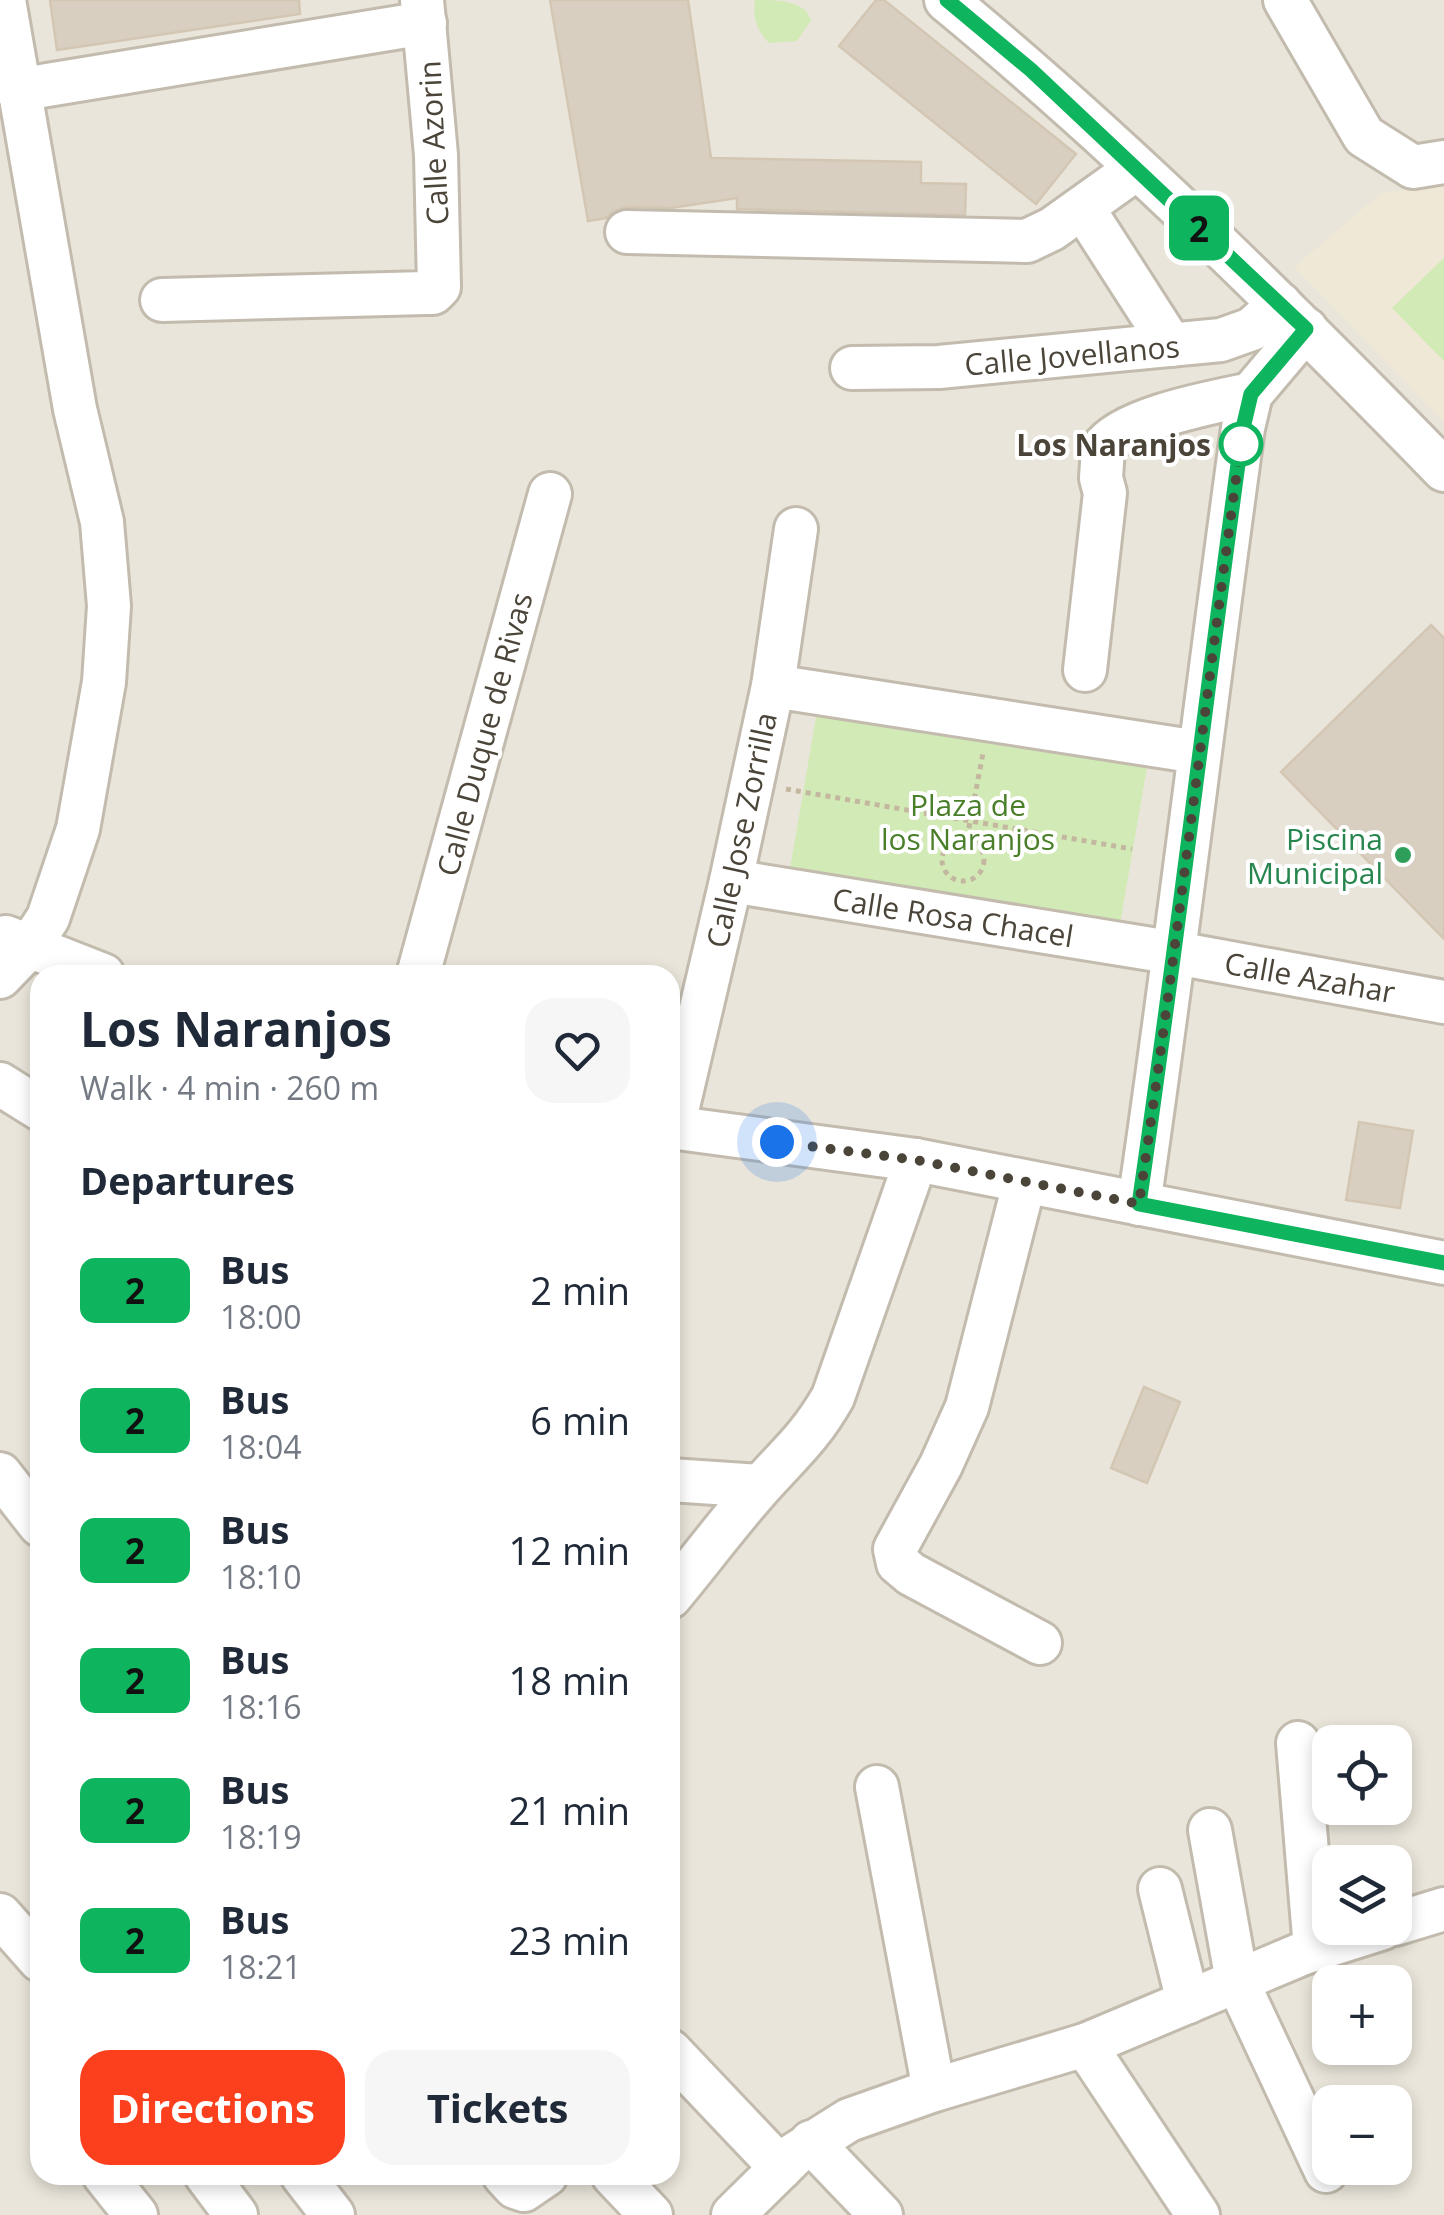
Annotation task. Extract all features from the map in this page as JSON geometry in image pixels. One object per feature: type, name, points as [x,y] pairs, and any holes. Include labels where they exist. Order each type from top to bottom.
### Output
[{"type":"street","points":[[0,976],[15,941],[48,918],[78,830],[104,682],[109,606],[102,522],[75,409],[4,0]]},
{"type":"street","points":[[946,0],[1031,70],[1293,317],[1444,470]]},
{"type":"street","points":[[1284,0],[1364,136],[1428,164]]},
{"type":"street","points":[[18,90],[424,12]]},
{"type":"street","name":"Calle Azorin","points":[[162,300],[433,293],[439,286],[436,155],[424,12]]},
{"type":"street","points":[[627,232],[1027,241],[1136,169]]},
{"type":"street","points":[[1082,208],[1171,345]]},
{"type":"street","points":[[1139,1204],[1176,953],[1198,752],[1243,428],[1251,394],[1293,317]]},
{"type":"street","name":"Calle Jovellanos","points":[[852,368],[939,367],[1235,338],[1293,317]]},
{"type":"street","points":[[1085,670],[1105,493],[1102,448],[1120,431],[1188,408],[1251,394]]},
{"type":"street","name":"Calle Duque de Rivas","points":[[421,965],[550,494]]},
{"type":"street","name":"Calle Jose Zorrilla","points":[[680,1091],[752,784],[772,686],[796,529]]},
{"type":"street","points":[[772,686],[1198,752]]},
{"type":"street","name":"Calle Rosa Chacel","points":[[731,881],[1176,953]]},
{"type":"street","points":[[15,941],[77,965]]},
{"type":"street","name":"Calle Azahar","points":[[1176,953],[1444,1002]]},
{"type":"street","points":[[0,1084],[30,1103]]},
{"type":"street","points":[[680,1129],[916,1160],[1444,1263]]},
{"type":"street","points":[[680,1585],[760,1486],[816,1428],[833,1398],[916,1160]]},
{"type":"street","points":[[1024,1184],[966,1407],[941,1465],[895,1549],[898,1563],[911,1574],[1040,1643]]},
{"type":"street","points":[[0,1474],[30,1512]]},
{"type":"street","points":[[680,1481],[760,1486]]},
{"type":"street","points":[[1298,1743],[1315,1948]]},
{"type":"street","points":[[877,1787],[934,2090]]},
{"type":"street","points":[[1210,1830],[1237,1981],[1312,2141]]},
{"type":"street","points":[[1160,1889],[1188,2002]]},
{"type":"street","points":[[1412,1919],[1444,1909]]},
{"type":"street","points":[[0,1914],[30,1948]]},
{"type":"street","points":[[733,2215],[796,2155],[849,2120],[1085,2045],[1325,1945]]},
{"type":"street","points":[[1085,2045],[1198,2215]]},
{"type":"street","points":[[680,2059],[796,2155],[881,2215]]},
{"type":"street","points":[[112,2185],[136,2215]]},
{"type":"street","points":[[214,2185],[236,2215]]},
{"type":"street","points":[[310,2185],[334,2215]]},
{"type":"street","points":[[623,2185],[652,2215]]},
{"type":"path","points":[[967,838],[988,720]]},
{"type":"path","points":[[752,784],[1132,850]]},
{"type":"path","points":[[967,838],[976,842],[985,859],[977,876],[959,881],[950,877],[941,860],[950,843],[967,838]]},
{"type":"shaded area","points":[[0,0],[1444,0],[1444,2215],[0,2215]]},
{"type":"shaded area","points":[[1444,184],[1444,422],[1294,267],[1381,193]]},
{"type":"green space","points":[[755,0],[796,5],[811,20],[797,41],[769,43],[756,23]]},
{"type":"green space","points":[[1444,258],[1444,361],[1392,308]]},
{"type":"green space","name":"Plaza de los Naranjos","points":[[818,706],[1148,761],[1118,936],[788,880]]},
{"type":"building","points":[[50,0],[299,0],[300,14],[57,50]]},
{"type":"building","points":[[550,0],[688,0],[711,158],[921,162],[921,183],[966,184],[965,215],[737,209],[737,198],[671,208],[627,207],[606,218],[588,221]]},
{"type":"building","points":[[876,0],[884,0],[1076,154],[1036,204],[839,46]]},
{"type":"building","name":"Piscina Municipal","points":[[1431,625],[1444,638],[1444,939],[1281,772]]},
{"type":"building","points":[[1359,1122],[1413,1131],[1400,1208],[1346,1200]]},
{"type":"building","points":[[1144,1387],[1180,1402],[1147,1483],[1111,1468]]},
{"type":"bus line","name":"2","points":[[947,0],[1031,70],[1306,329],[1251,394],[1243,428],[1198,752],[1176,953],[1139,1204],[1444,1263]]},
{"type":"place","name":"Los Naranjos","points":[[1241,444]]},
{"type":"place","name":"Piscina Municipal","points":[[1403,855]]},
{"type":"route","points":[[777,1142],[916,1160],[1139,1204],[1176,953],[1198,752],[1243,428],[1241,444]]}]
